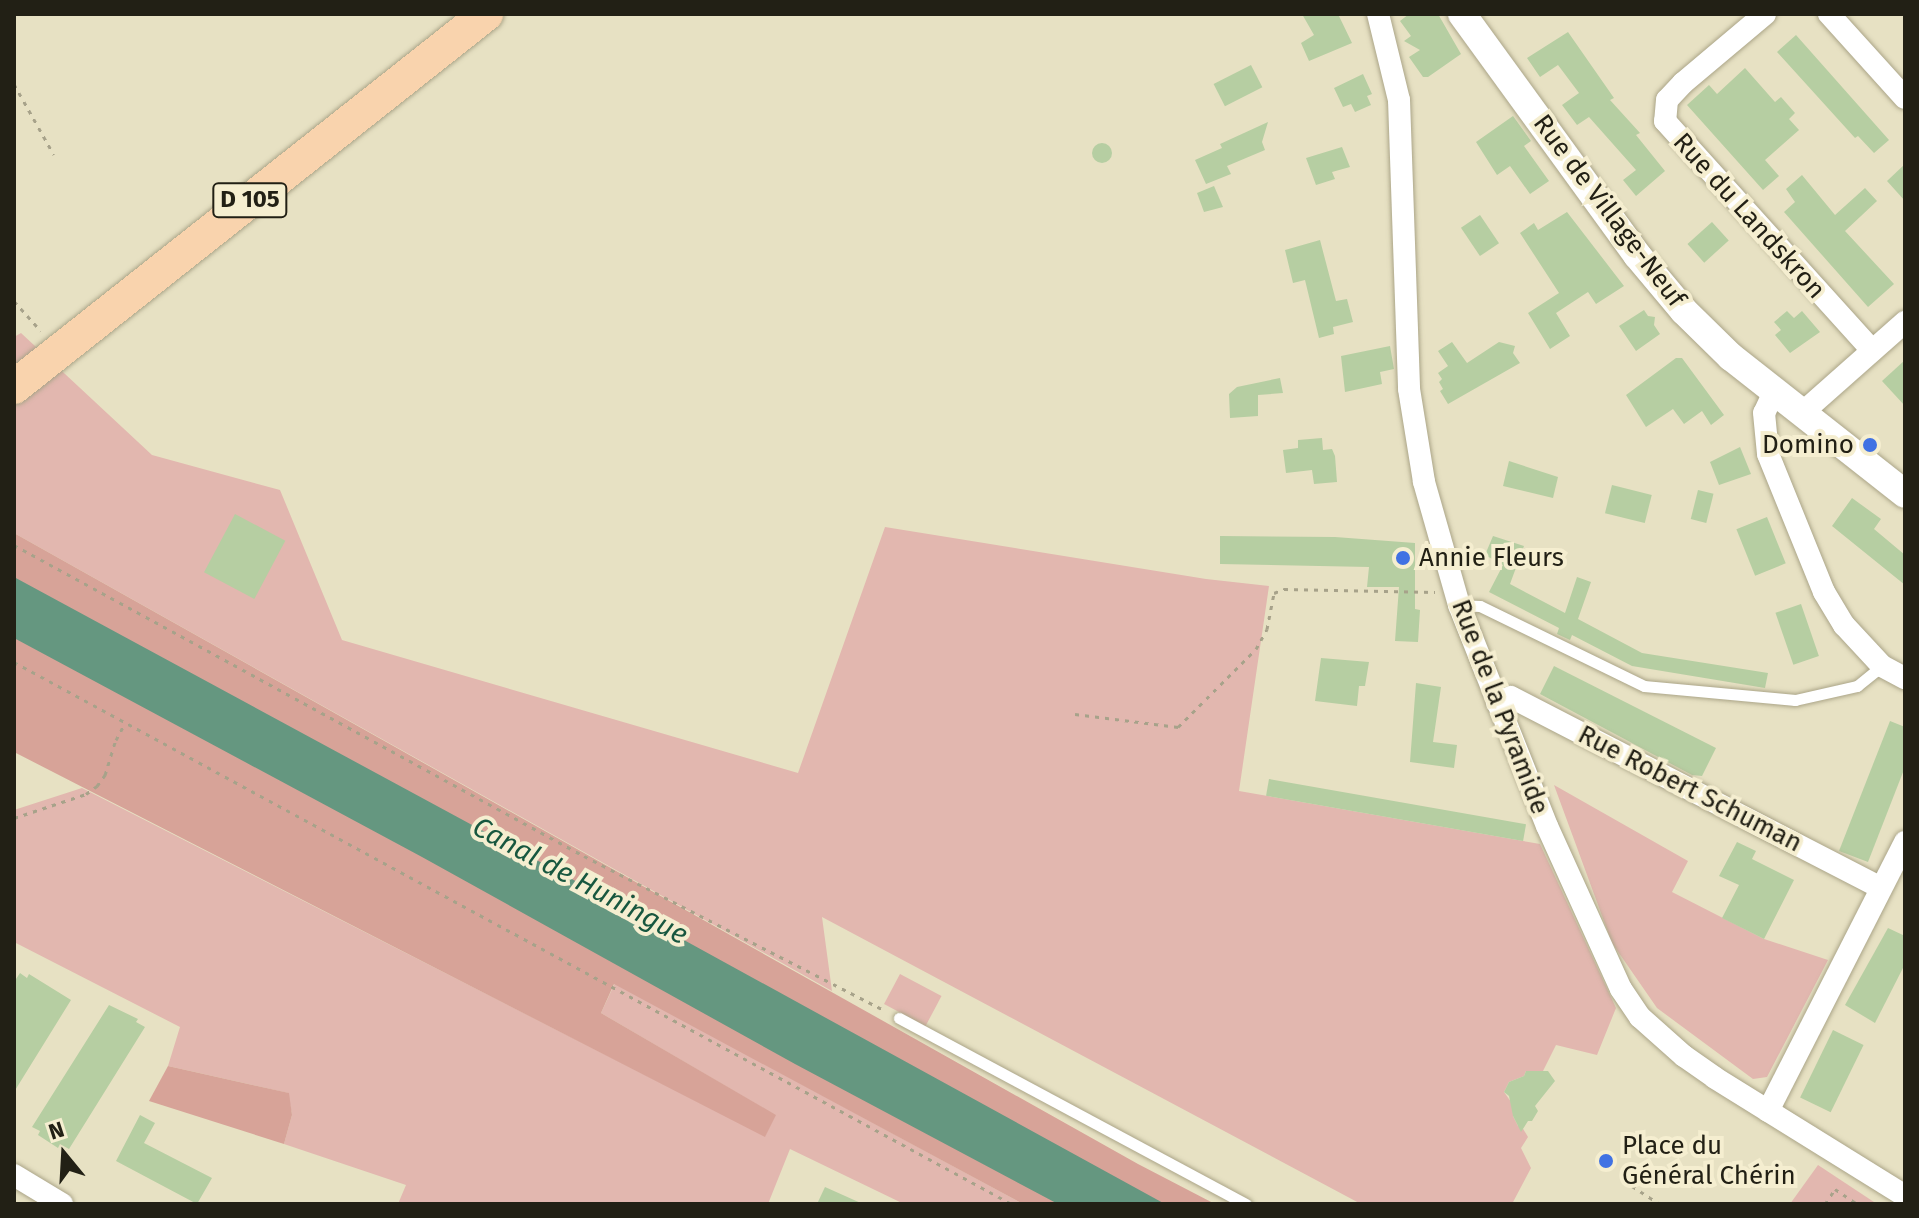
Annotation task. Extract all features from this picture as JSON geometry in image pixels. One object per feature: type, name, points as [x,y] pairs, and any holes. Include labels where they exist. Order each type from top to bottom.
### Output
[{"type":"main road","name":"D 105","points":[[14,387],[486,14]]},
{"type":"street","name":"Rue de la Pyramide","points":[[1378,14],[1399,100],[1409,389],[1424,482],[1457,598],[1547,826],[1621,989],[1640,1017],[1684,1056],[1905,1196]]},
{"type":"street","name":"Rue de Village-Neuf","points":[[1462,14],[1647,266],[1684,311],[1774,392],[1905,494]]},
{"type":"street","name":"Rue du Landskron","points":[[1765,14],[1667,100],[1665,121],[1872,350]]},
{"type":"street","points":[[1829,14],[1905,98]]},
{"type":"street","points":[[1801,414],[1905,322]]},
{"type":"street","points":[[1774,392],[1764,413],[1768,454],[1824,592],[1844,625],[1882,666],[1905,678]]},
{"type":"street","name":"Rue Robert Schuman","points":[[1497,703],[1511,697],[1881,888]]},
{"type":"street","points":[[1768,1111],[1905,842]]},
{"type":"street","points":[[14,1175],[62,1204]]},
{"type":"lane","points":[[1457,598],[1480,606],[1644,686],[1795,700],[1857,686],[1882,666]]},
{"type":"lane","points":[[899,1018],[1246,1204]]},
{"type":"path","points":[[14,84],[54,155]]},
{"type":"path","points":[[14,301],[60,351]]},
{"type":"path","points":[[14,545],[584,856],[899,1018]]},
{"type":"path","points":[[1075,714],[1178,727],[1256,649],[1267,629],[1274,593],[1284,589],[1423,593],[1457,598]]},
{"type":"path","points":[[14,662],[1012,1204]]},
{"type":"path","points":[[14,818],[86,794],[97,786],[105,775],[125,723]]},
{"type":"path","points":[[1632,1186],[1660,1204]]},
{"type":"path","points":[[1825,1204],[1835,1189],[1857,1204]]},
{"type":"shaded area","points":[[21,333],[152,455],[280,490],[342,640],[798,773],[885,527],[1206,579],[1269,586],[1239,791],[1540,844],[1616,1008],[1597,1055],[1556,1045],[1540,1077],[1526,1071],[1524,1076],[1509,1082],[1504,1092],[1516,1109],[1513,1116],[1518,1126],[1528,1137],[1521,1148],[1531,1168],[1512,1204],[1361,1204],[822,917],[832,991],[14,533],[14,337]]},
{"type":"shaded area","points":[[14,533],[1138,1164],[1215,1204],[1023,1204],[614,984],[601,1013],[776,1115],[765,1137],[14,752]]},
{"type":"shaded area","points":[[14,577],[1165,1204],[1058,1204],[795,1064],[422,857],[14,638]]},
{"type":"shaded area","points":[[1554,785],[1688,861],[1672,892],[1764,939],[1828,960],[1767,1077],[1753,1079],[1657,1008],[1612,943]]},
{"type":"shaded area","points":[[82,788],[765,1136],[775,1115],[601,1013],[615,983],[1023,1204],[904,1204],[790,1149],[768,1204],[398,1204],[406,1185],[284,1144],[292,1115],[288,1093],[168,1066],[180,1027],[14,942],[14,810]]},
{"type":"shaded area","points":[[900,974],[941,996],[926,1026],[884,1004]]},
{"type":"shaded area","points":[[168,1066],[289,1093],[292,1115],[284,1144],[149,1101]]},
{"type":"shaded area","points":[[1818,1165],[1877,1204],[1790,1204]]},
{"type":"building","points":[[1302,14],[1338,14],[1352,43],[1309,61],[1301,43],[1314,35]]},
{"type":"building","points":[[1409,14],[1438,14],[1461,54],[1428,77],[1423,77],[1409,57],[1420,50],[1404,41],[1411,36],[1400,21]]},
{"type":"building","points":[[1568,32],[1614,98],[1610,100],[1640,133],[1636,135],[1665,171],[1636,196],[1623,180],[1636,170],[1589,117],[1577,125],[1562,105],[1579,93],[1558,65],[1540,77],[1527,58]]},
{"type":"building","points":[[1796,35],[1889,140],[1874,153],[1858,136],[1855,138],[1777,52]]},
{"type":"building","points":[[1251,65],[1262,87],[1225,106],[1214,84]]},
{"type":"building","points":[[1745,68],[1775,102],[1781,97],[1795,113],[1789,119],[1799,130],[1765,160],[1779,176],[1763,190],[1687,105],[1709,85],[1717,94]]},
{"type":"building","points":[[1363,74],[1372,94],[1367,96],[1371,105],[1355,112],[1351,104],[1343,107],[1334,88]]},
{"type":"building","points":[[1513,116],[1531,141],[1524,146],[1549,181],[1530,194],[1510,166],[1497,175],[1476,142]]},
{"type":"building","points":[[1268,122],[1262,142],[1265,150],[1227,166],[1231,174],[1206,184],[1195,160],[1222,148],[1220,144]]},
{"type":"building","points":[[1102,143],[1109,146],[1112,153],[1109,160],[1102,163],[1095,160],[1092,153],[1095,146]]},
{"type":"building","points":[[1342,147],[1350,167],[1332,172],[1335,179],[1316,185],[1306,158]]},
{"type":"building","points":[[1905,164],[1905,201],[1887,181]]},
{"type":"building","points":[[1802,175],[1835,215],[1865,188],[1877,201],[1845,231],[1894,284],[1868,307],[1784,212],[1795,202],[1786,189]]},
{"type":"building","points":[[1214,186],[1223,207],[1204,212],[1197,193]]},
{"type":"building","points":[[1567,212],[1624,286],[1596,304],[1588,292],[1556,313],[1570,336],[1550,349],[1528,313],[1559,293],[1520,233],[1534,223],[1538,230]]},
{"type":"building","points":[[1480,215],[1499,243],[1480,256],[1461,228]]},
{"type":"building","points":[[1712,222],[1729,241],[1704,263],[1687,244]]},
{"type":"building","points":[[1320,240],[1336,301],[1347,299],[1353,322],[1333,327],[1334,334],[1319,338],[1305,280],[1293,283],[1285,250]]},
{"type":"building","points":[[1644,310],[1648,316],[1655,317],[1654,325],[1660,334],[1636,351],[1619,326]]},
{"type":"building","points":[[1787,311],[1794,318],[1802,311],[1820,332],[1790,353],[1775,335],[1781,330],[1774,322]]},
{"type":"building","points":[[1452,342],[1467,363],[1499,342],[1515,346],[1513,353],[1520,363],[1448,404],[1440,391],[1443,389],[1439,382],[1442,379],[1438,373],[1448,366],[1438,351]]},
{"type":"building","points":[[1390,346],[1394,369],[1380,372],[1382,384],[1345,392],[1341,356]]},
{"type":"building","points":[[1676,358],[1682,358],[1724,415],[1711,425],[1702,411],[1684,424],[1673,409],[1646,427],[1626,395]]},
{"type":"building","points":[[1905,360],[1905,406],[1882,381]]},
{"type":"building","points":[[1280,378],[1283,393],[1258,395],[1258,416],[1230,418],[1229,394],[1237,387]]},
{"type":"building","points":[[1322,438],[1323,450],[1332,449],[1335,456],[1337,482],[1314,484],[1312,470],[1286,473],[1283,450],[1298,448],[1298,440]]},
{"type":"building","points":[[1740,447],[1751,474],[1719,485],[1710,462]]},
{"type":"building","points":[[1509,461],[1558,477],[1553,498],[1503,486]]},
{"type":"building","points":[[1612,485],[1652,495],[1645,523],[1605,513]]},
{"type":"building","points":[[1698,490],[1714,494],[1706,523],[1691,519]]},
{"type":"building","points":[[1852,498],[1881,519],[1874,529],[1905,555],[1905,585],[1832,526]]},
{"type":"building","points":[[235,514],[285,541],[254,599],[204,572]]},
{"type":"building","points":[[1767,517],[1786,563],[1755,576],[1736,529]]},
{"type":"building","points":[[1220,536],[1335,537],[1415,543],[1415,609],[1420,610],[1418,642],[1395,641],[1399,587],[1367,587],[1369,567],[1220,564]]},
{"type":"building","points":[[1493,536],[1524,546],[1510,584],[1565,613],[1577,577],[1591,582],[1578,619],[1642,653],[1768,673],[1765,688],[1632,666],[1572,635],[1570,640],[1557,634],[1559,628],[1489,592],[1503,565],[1485,555]]},
{"type":"building","points":[[1801,604],[1819,656],[1793,665],[1775,613]]},
{"type":"building","points":[[1321,658],[1369,662],[1365,686],[1359,686],[1357,706],[1315,701]]},
{"type":"building","points":[[1554,666],[1716,748],[1702,776],[1692,775],[1540,694]]},
{"type":"building","points":[[1416,683],[1441,687],[1433,742],[1457,745],[1454,768],[1410,762]]},
{"type":"building","points":[[1890,721],[1905,727],[1905,767],[1868,862],[1839,851]]},
{"type":"building","points":[[1269,779],[1526,824],[1523,841],[1266,796]]},
{"type":"building","points":[[1737,842],[1756,851],[1752,859],[1794,880],[1764,939],[1722,918],[1739,885],[1719,876]]},
{"type":"building","points":[[1888,928],[1905,936],[1905,964],[1875,1023],[1845,1005]]},
{"type":"building","points":[[20,973],[27,978],[29,974],[71,1000],[14,1092],[14,982]]},
{"type":"building","points":[[109,1005],[138,1019],[136,1022],[145,1027],[69,1149],[60,1144],[58,1148],[38,1135],[40,1131],[32,1127]]},
{"type":"building","points":[[1833,1030],[1864,1045],[1831,1112],[1800,1097]]},
{"type":"building","points":[[1526,1071],[1548,1071],[1555,1081],[1535,1106],[1538,1111],[1532,1121],[1528,1121],[1521,1132],[1513,1116],[1509,1096],[1504,1092],[1509,1082],[1524,1076]]},
{"type":"building","points":[[140,1115],[155,1123],[144,1143],[212,1178],[197,1204],[116,1161]]},
{"type":"building","points":[[825,1187],[863,1204],[817,1204]]},
{"type":"place","name":"Domino","points":[[1870,445]]},
{"type":"place","name":"Annie Fleurs","points":[[1403,558]]},
{"type":"place","name":"Place du Général Chérin","points":[[1606,1161]]},
{"type":"water label","name":"Canal de Huningue","points":[[580,881]]}]
